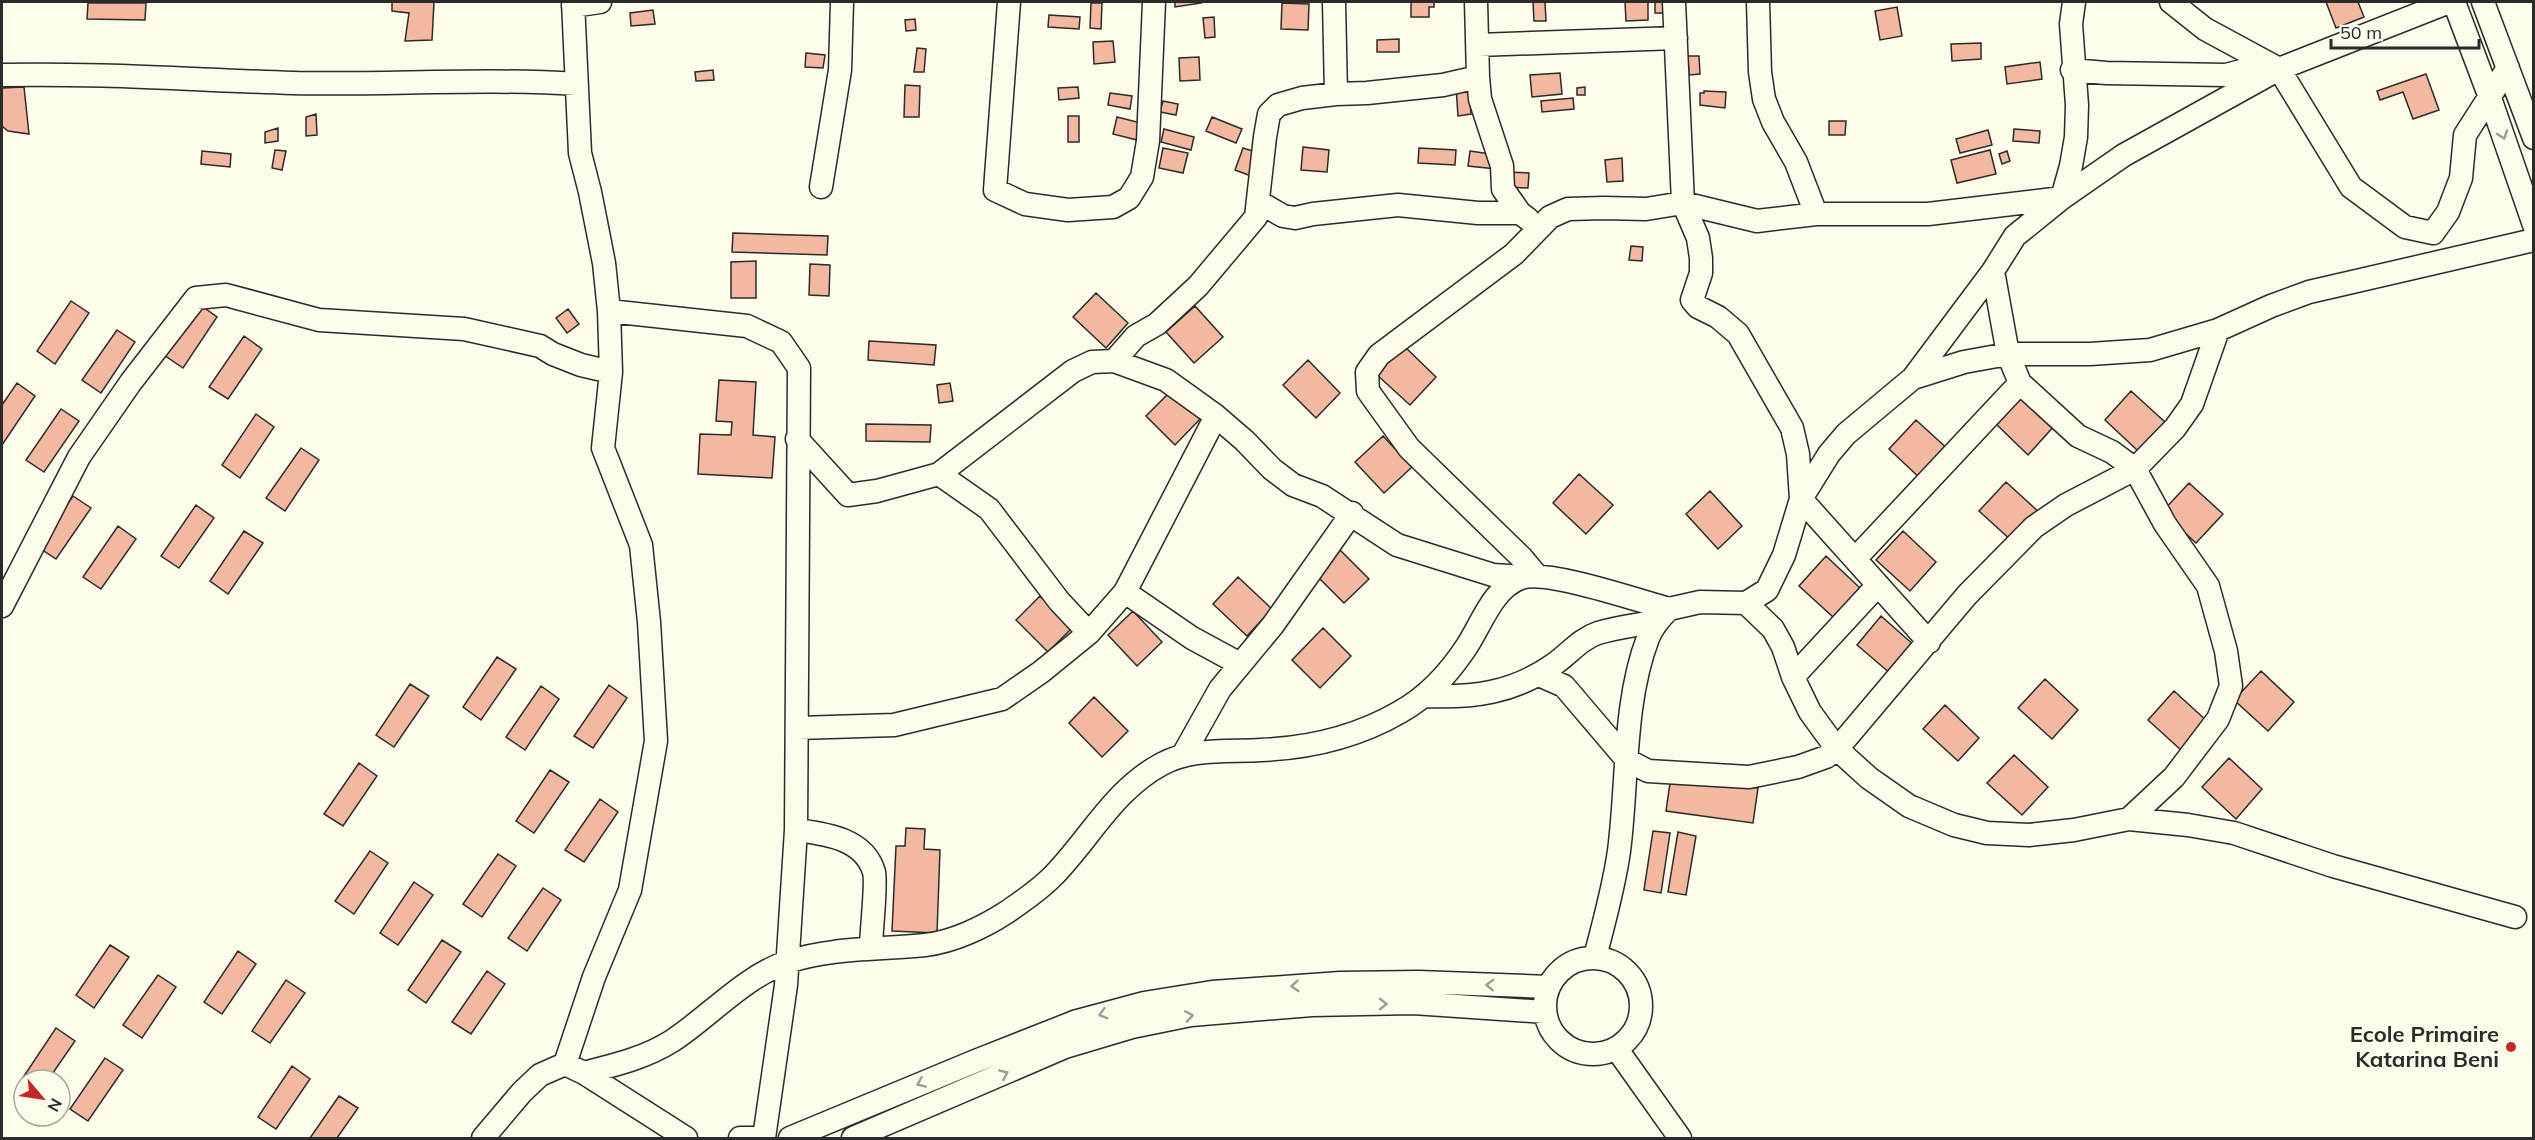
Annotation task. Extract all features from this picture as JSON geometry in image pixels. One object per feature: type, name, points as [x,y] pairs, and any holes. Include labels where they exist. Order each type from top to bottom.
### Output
[{"type":"street","points":[[574,1068],[594,977],[630,890],[656,741],[649,622],[641,545],[603,448],[611,372],[609,311],[604,263],[580,153],[573,4],[600,2]]},
{"type":"street","points":[[821,187],[840,70],[842,2]]},
{"type":"street","points":[[1009,2],[995,190],[1025,204],[1068,210],[1113,207],[1129,198],[1142,177],[1148,141],[1154,2]]},
{"type":"street","points":[[1334,2],[1336,94]]},
{"type":"street","points":[[1476,2],[1480,99],[1503,166],[1503,189],[1520,213],[1538,227]]},
{"type":"street","points":[[1674,2],[1683,203],[1698,238],[1701,258],[1701,273],[1692,300],[1698,307],[1718,317],[1738,334],[1792,428],[1798,454],[1801,499],[1929,642]]},
{"type":"street","points":[[1758,2],[1760,72],[1764,99],[1773,122],[1796,162],[1816,214]]},
{"type":"street","points":[[2062,198],[2076,137],[2077,105],[2072,70],[2071,24],[2074,2]]},
{"type":"street","points":[[2171,2],[2205,28],[2273,67],[2351,187],[2405,227],[2433,233],[2448,212],[2461,178],[2465,135],[2508,68]]},
{"type":"street","points":[[1425,696],[1458,697],[1491,694],[1539,675],[1579,642],[1598,633],[1700,602],[1746,603],[1767,590],[1775,577],[1801,499],[1829,454],[1846,434],[1913,378],[1993,271],[2015,236],[2062,198],[2124,155],[2273,67],[2449,2]]},
{"type":"street","points":[[2454,2],[2534,225]]},
{"type":"street","points":[[2483,2],[2532,129]]},
{"type":"street","points":[[1478,45],[1676,38]]},
{"type":"street","points":[[2072,70],[2106,73],[2226,75],[2273,67]]},
{"type":"street","points":[[2,75],[95,75],[292,82],[513,81],[576,84]]},
{"type":"street","points":[[1114,361],[1136,336],[1157,324],[1198,286],[1256,217],[1264,137],[1269,114],[1278,105],[1336,94],[1443,85],[1478,77]]},
{"type":"street","points":[[1530,577],[1522,558],[1409,448],[1368,391],[1367,372],[1379,355],[1514,254],[1550,217],[1568,209],[1646,209],[1683,203],[1757,221],[1816,214],[1928,214],[2062,198]]},
{"type":"street","points":[[1258,202],[1283,216],[1295,218],[1398,205],[1478,213],[1520,213]]},
{"type":"street","points":[[1913,378],[1964,362],[2008,354],[2090,354],[2150,350],[2218,330],[2309,292],[2534,240]]},
{"type":"street","points":[[1993,271],[2008,354],[2020,383],[2078,436],[2112,452],[2135,469],[2165,524],[2208,586],[2230,670],[2231,686],[2218,719],[2174,777],[2129,819]]},
{"type":"street","points":[[2,606],[80,457],[131,382],[196,298],[226,295],[319,320],[464,329],[540,345],[553,354],[581,365],[611,372]]},
{"type":"street","points":[[609,311],[747,326],[781,342],[799,368],[796,830],[788,962],[764,1138]]},
{"type":"street","points":[[1539,675],[1564,686],[1627,760],[1647,771],[1749,777],[1798,767],[1826,757],[1836,749],[1967,595],[2034,527],[2066,505],[2135,469],[2175,428],[2192,404],[2218,330]]},
{"type":"street","points":[[797,439],[848,495],[877,491],[939,474],[1073,371],[1092,362],[1114,361],[1166,380],[1216,416],[1272,469],[1293,485],[1322,496],[1352,513],[1397,545],[1493,575],[1569,582],[1663,615]]},
{"type":"street","points":[[1855,559],[2020,383]]},
{"type":"street","points":[[798,728],[894,725],[1002,699],[1041,672],[1089,633],[1125,592],[1216,416]]},
{"type":"street","points":[[939,474],[989,509],[1059,601],[1089,633]]},
{"type":"street","points":[[1183,755],[1220,689],[1273,625],[1352,513]]},
{"type":"street","points":[[483,1138],[534,1081],[574,1068],[640,1058],[671,1041],[765,972],[788,962],[837,950],[927,945],[968,932],[1003,915],[1034,894],[1053,876],[1100,817],[1124,792],[1160,765],[1183,755],[1311,745],[1346,737],[1386,719],[1425,696],[1464,651],[1499,593],[1530,577]]},
{"type":"street","points":[[1793,677],[1878,585]]},
{"type":"street","points":[[1125,592],[1192,638],[1240,664]]},
{"type":"street","points":[[1746,603],[1773,629],[1783,647],[1793,677],[1810,712],[1836,749],[1869,778],[1909,806],[1954,825],[1987,832],[2029,835],[2074,830],[2129,819],[2188,825],[2234,833],[2333,866],[2515,917]]},
{"type":"street","points":[[1595,957],[1612,892],[1619,851],[1637,676],[1648,636],[1663,615]]},
{"type":"street","points":[[796,830],[829,835],[859,847],[874,872],[871,947]]},
{"type":"street","points":[[1595,957],[1611,961],[1627,970],[1637,985],[1641,1003],[1638,1021],[1630,1036],[1616,1048],[1601,1053],[1586,1053],[1571,1049],[1558,1040],[1549,1027],[1545,1012],[1549,987],[1561,969],[1576,960],[1595,957]]},
{"type":"street","points":[[790,1138],[1000,1051],[1077,1022],[1143,1003],[1212,992],[1340,983],[1419,982],[1549,987]]},
{"type":"street","points":[[853,1138],[1065,1047],[1132,1027],[1191,1015],[1312,1005],[1413,1003],[1545,1012]]},
{"type":"street","points":[[1616,1048],[1680,1138]]},
{"type":"street","points":[[574,1068],[687,1138]]},
{"type":"street","points":[[740,1138],[753,1138]]},
{"type":"building","points":[[392,2],[434,2],[432,40],[405,41],[409,13],[392,11]]},
{"type":"building","points":[[1175,2],[1200,2],[1201,3],[1175,7]]},
{"type":"building","points":[[1411,2],[1434,2],[1434,7],[1429,7],[1429,17],[1411,17]]},
{"type":"building","points":[[1533,2],[1545,2],[1546,21],[1534,21]]},
{"type":"building","points":[[1625,2],[1648,2],[1648,20],[1626,21]]},
{"type":"building","points":[[1655,2],[1666,2],[1666,13],[1655,13]]},
{"type":"building","points":[[2326,2],[2358,2],[2364,17],[2336,28]]},
{"type":"building","points":[[88,3],[146,3],[145,20],[87,19]]},
{"type":"building","points":[[1091,3],[1102,3],[1101,29],[1090,28]]},
{"type":"building","points":[[1282,3],[1309,4],[1308,30],[1281,29]]},
{"type":"building","points":[[1897,7],[1902,36],[1880,40],[1875,11]]},
{"type":"building","points":[[653,10],[655,24],[631,26],[630,13]]},
{"type":"building","points":[[1049,15],[1080,17],[1079,29],[1048,27]]},
{"type":"building","points":[[1214,17],[1215,37],[1205,38],[1203,18]]},
{"type":"building","points":[[915,19],[916,30],[906,31],[905,20]]},
{"type":"building","points":[[1399,39],[1399,52],[1377,52],[1377,40]]},
{"type":"building","points":[[1113,41],[1115,62],[1094,64],[1093,42]]},
{"type":"building","points":[[1981,43],[1981,59],[1952,61],[1951,44]]},
{"type":"building","points":[[917,48],[926,49],[924,72],[914,72]]},
{"type":"building","points":[[806,53],[825,55],[823,68],[805,67]]},
{"type":"building","points":[[1688,56],[1699,56],[1700,74],[1689,75]]},
{"type":"building","points":[[1199,57],[1200,80],[1180,81],[1179,58]]},
{"type":"building","points":[[2040,62],[2042,79],[2007,84],[2005,67]]},
{"type":"building","points":[[713,70],[714,80],[696,81],[695,72]]},
{"type":"building","points":[[1560,73],[1562,94],[1532,97],[1530,75]]},
{"type":"building","points":[[2426,74],[2439,110],[2413,119],[2403,92],[2380,100],[2377,91]]},
{"type":"building","points":[[905,85],[920,86],[919,117],[904,117]]},
{"type":"building","points":[[1469,85],[1471,114],[1458,116],[1456,87]]},
{"type":"building","points":[[24,87],[29,134],[8,131],[2,126],[2,88]]},
{"type":"building","points":[[1078,87],[1079,98],[1059,100],[1058,88]]},
{"type":"building","points":[[1585,87],[1585,95],[1577,95],[1577,88]]},
{"type":"building","points":[[1704,91],[1726,92],[1725,108],[1700,105],[1700,93]]},
{"type":"building","points":[[1110,93],[1132,96],[1130,109],[1108,105]]},
{"type":"building","points":[[1573,98],[1574,109],[1542,112],[1541,101]]},
{"type":"building","points":[[1163,101],[1178,104],[1176,115],[1160,112]]},
{"type":"building","points":[[316,114],[317,135],[306,136],[306,117]]},
{"type":"building","points":[[1068,116],[1079,116],[1079,142],[1068,142]]},
{"type":"building","points":[[1117,117],[1141,123],[1137,140],[1113,134]]},
{"type":"building","points":[[1212,117],[1242,129],[1236,143],[1206,131]]},
{"type":"building","points":[[1829,121],[1846,121],[1845,135],[1829,135]]},
{"type":"building","points":[[278,128],[278,141],[265,143],[265,132]]},
{"type":"building","points":[[1164,129],[1194,137],[1191,150],[1161,142]]},
{"type":"building","points":[[2014,129],[2040,131],[2039,143],[2013,141]]},
{"type":"building","points":[[1988,130],[1992,145],[1960,153],[1956,139]]},
{"type":"building","points":[[1303,147],[1329,150],[1327,172],[1301,170]]},
{"type":"building","points":[[1163,148],[1188,153],[1183,173],[1159,168]]},
{"type":"building","points":[[1243,148],[1259,153],[1251,176],[1235,170]]},
{"type":"building","points":[[1419,148],[1456,150],[1455,165],[1418,163]]},
{"type":"building","points":[[275,150],[286,151],[282,170],[272,168]]},
{"type":"building","points":[[1990,150],[1996,174],[1957,183],[1951,160]]},
{"type":"building","points":[[202,151],[231,154],[230,167],[201,164]]},
{"type":"building","points":[[1470,151],[1497,155],[1496,169],[1468,166]]},
{"type":"building","points":[[2007,151],[2010,161],[2002,164],[1999,154]]},
{"type":"building","points":[[1622,158],[1623,181],[1607,182],[1605,160]]},
{"type":"building","points":[[1506,172],[1529,173],[1528,188],[1505,187]]},
{"type":"building","points":[[733,233],[828,236],[827,255],[732,252]]},
{"type":"building","points":[[1631,246],[1643,247],[1642,261],[1629,260]]},
{"type":"building","points":[[756,261],[756,298],[731,298],[731,262]]},
{"type":"building","points":[[810,264],[830,265],[829,296],[809,295]]},
{"type":"building","points":[[1096,293],[1128,323],[1106,348],[1073,317]]},
{"type":"building","points":[[71,301],[89,313],[55,364],[37,351]]},
{"type":"building","points":[[199,304],[217,317],[183,368],[164,355]]},
{"type":"building","points":[[1195,306],[1223,337],[1194,363],[1166,332]]},
{"type":"building","points":[[568,309],[579,324],[567,333],[556,318]]},
{"type":"building","points":[[117,330],[135,342],[101,393],[82,380]]},
{"type":"building","points":[[244,336],[262,349],[228,399],[209,387]]},
{"type":"building","points":[[869,341],[936,345],[934,365],[868,360]]},
{"type":"building","points":[[1403,345],[1436,377],[1410,405],[1376,374]]},
{"type":"building","points":[[1308,360],[1340,393],[1316,418],[1283,385]]},
{"type":"building","points":[[719,380],[756,382],[753,435],[775,437],[772,478],[698,474],[700,434],[731,435],[732,422],[716,421]]},
{"type":"building","points":[[17,383],[35,396],[2,445],[2,405]]},
{"type":"building","points":[[950,383],[953,401],[939,403],[937,385]]},
{"type":"building","points":[[1172,390],[1201,418],[1175,445],[1146,416]]},
{"type":"building","points":[[2131,391],[2165,422],[2138,451],[2105,420]]},
{"type":"building","points":[[2021,394],[2055,425],[2028,455],[1995,423]]},
{"type":"building","points":[[61,409],[79,421],[44,472],[26,460]]},
{"type":"building","points":[[256,414],[274,427],[240,478],[222,465]]},
{"type":"building","points":[[1916,420],[1950,451],[1923,481],[1889,449]]},
{"type":"building","points":[[866,424],[931,425],[930,442],[866,441]]},
{"type":"building","points":[[1383,436],[1412,467],[1384,493],[1355,462]]},
{"type":"building","points":[[301,448],[319,460],[285,511],[266,498]]},
{"type":"building","points":[[1579,474],[1613,505],[1586,534],[1553,503]]},
{"type":"building","points":[[2006,482],[2040,513],[2013,542],[1979,511]]},
{"type":"building","points":[[2189,483],[2223,514],[2196,543],[2162,512]]},
{"type":"building","points":[[1710,491],[1742,526],[1718,549],[1686,514]]},
{"type":"building","points":[[73,496],[91,508],[56,559],[38,547]]},
{"type":"building","points":[[196,505],[214,518],[179,568],[161,556]]},
{"type":"building","points":[[118,526],[136,539],[101,589],[83,577]]},
{"type":"building","points":[[244,531],[263,543],[228,594],[210,581]]},
{"type":"building","points":[[1903,531],[1936,562],[1910,591],[1876,560]]},
{"type":"building","points":[[1337,547],[1369,579],[1344,603],[1312,571]]},
{"type":"building","points":[[1826,556],[1860,588],[1833,617],[1799,586]]},
{"type":"building","points":[[1238,577],[1272,609],[1247,636],[1213,604]]},
{"type":"building","points":[[1040,596],[1072,628],[1048,652],[1016,620]]},
{"type":"building","points":[[1133,611],[1162,642],[1137,666],[1108,635]]},
{"type":"building","points":[[1881,616],[1915,646],[1891,674],[1857,645]]},
{"type":"building","points":[[1323,628],[1351,656],[1320,688],[1292,660]]},
{"type":"building","points":[[497,657],[516,669],[481,720],[463,707]]},
{"type":"building","points":[[2261,671],[2294,702],[2268,731],[2234,700]]},
{"type":"building","points":[[2045,679],[2078,710],[2052,739],[2018,708]]},
{"type":"building","points":[[410,684],[429,696],[394,747],[376,735]]},
{"type":"building","points":[[609,685],[627,698],[593,748],[574,736]]},
{"type":"building","points":[[541,686],[559,699],[525,750],[506,737]]},
{"type":"building","points":[[2174,691],[2208,722],[2182,751],[2148,720]]},
{"type":"building","points":[[1094,697],[1128,731],[1102,757],[1069,723]]},
{"type":"building","points":[[1945,705],[1979,738],[1958,761],[1923,729]]},
{"type":"building","points":[[2014,755],[2048,787],[2022,815],[1987,783]]},
{"type":"building","points":[[2229,758],[2262,789],[2236,819],[2202,787]]},
{"type":"building","points":[[359,763],[377,776],[343,826],[324,814]]},
{"type":"building","points":[[550,770],[569,782],[534,833],[516,821]]},
{"type":"building","points":[[1671,776],[1758,788],[1753,823],[1666,811]]},
{"type":"building","points":[[600,799],[618,812],[584,862],[565,850]]},
{"type":"building","points":[[906,828],[925,829],[924,849],[940,850],[937,933],[892,931],[896,846],[905,846]]},
{"type":"building","points":[[1653,831],[1670,833],[1661,893],[1644,890]]},
{"type":"building","points":[[1678,832],[1696,836],[1686,895],[1668,892]]},
{"type":"building","points":[[370,851],[388,863],[354,914],[335,901]]},
{"type":"building","points":[[498,854],[516,866],[482,917],[463,904]]},
{"type":"building","points":[[414,882],[433,895],[398,945],[380,933]]},
{"type":"building","points":[[543,888],[561,900],[527,951],[508,938]]},
{"type":"building","points":[[442,940],[461,952],[426,1003],[408,990]]},
{"type":"building","points":[[110,945],[129,957],[94,1008],[76,995]]},
{"type":"building","points":[[238,951],[256,964],[222,1014],[204,1002]]},
{"type":"building","points":[[487,971],[505,984],[471,1034],[452,1022]]},
{"type":"building","points":[[158,975],[176,987],[142,1038],[123,1025]]},
{"type":"building","points":[[286,980],[305,993],[270,1043],[252,1031]]},
{"type":"building","points":[[56,1028],[75,1041],[56,1068],[29,1068]]},
{"type":"building","points":[[105,1058],[123,1070],[88,1121],[72,1110],[72,1106]]},
{"type":"building","points":[[292,1066],[310,1079],[276,1129],[258,1117]]},
{"type":"building","points":[[339,1096],[358,1108],[337,1138],[310,1138]]},
{"type":"place","name":"Ecole Primaire Katarina Beni","points":[[2511,1047]]}]
